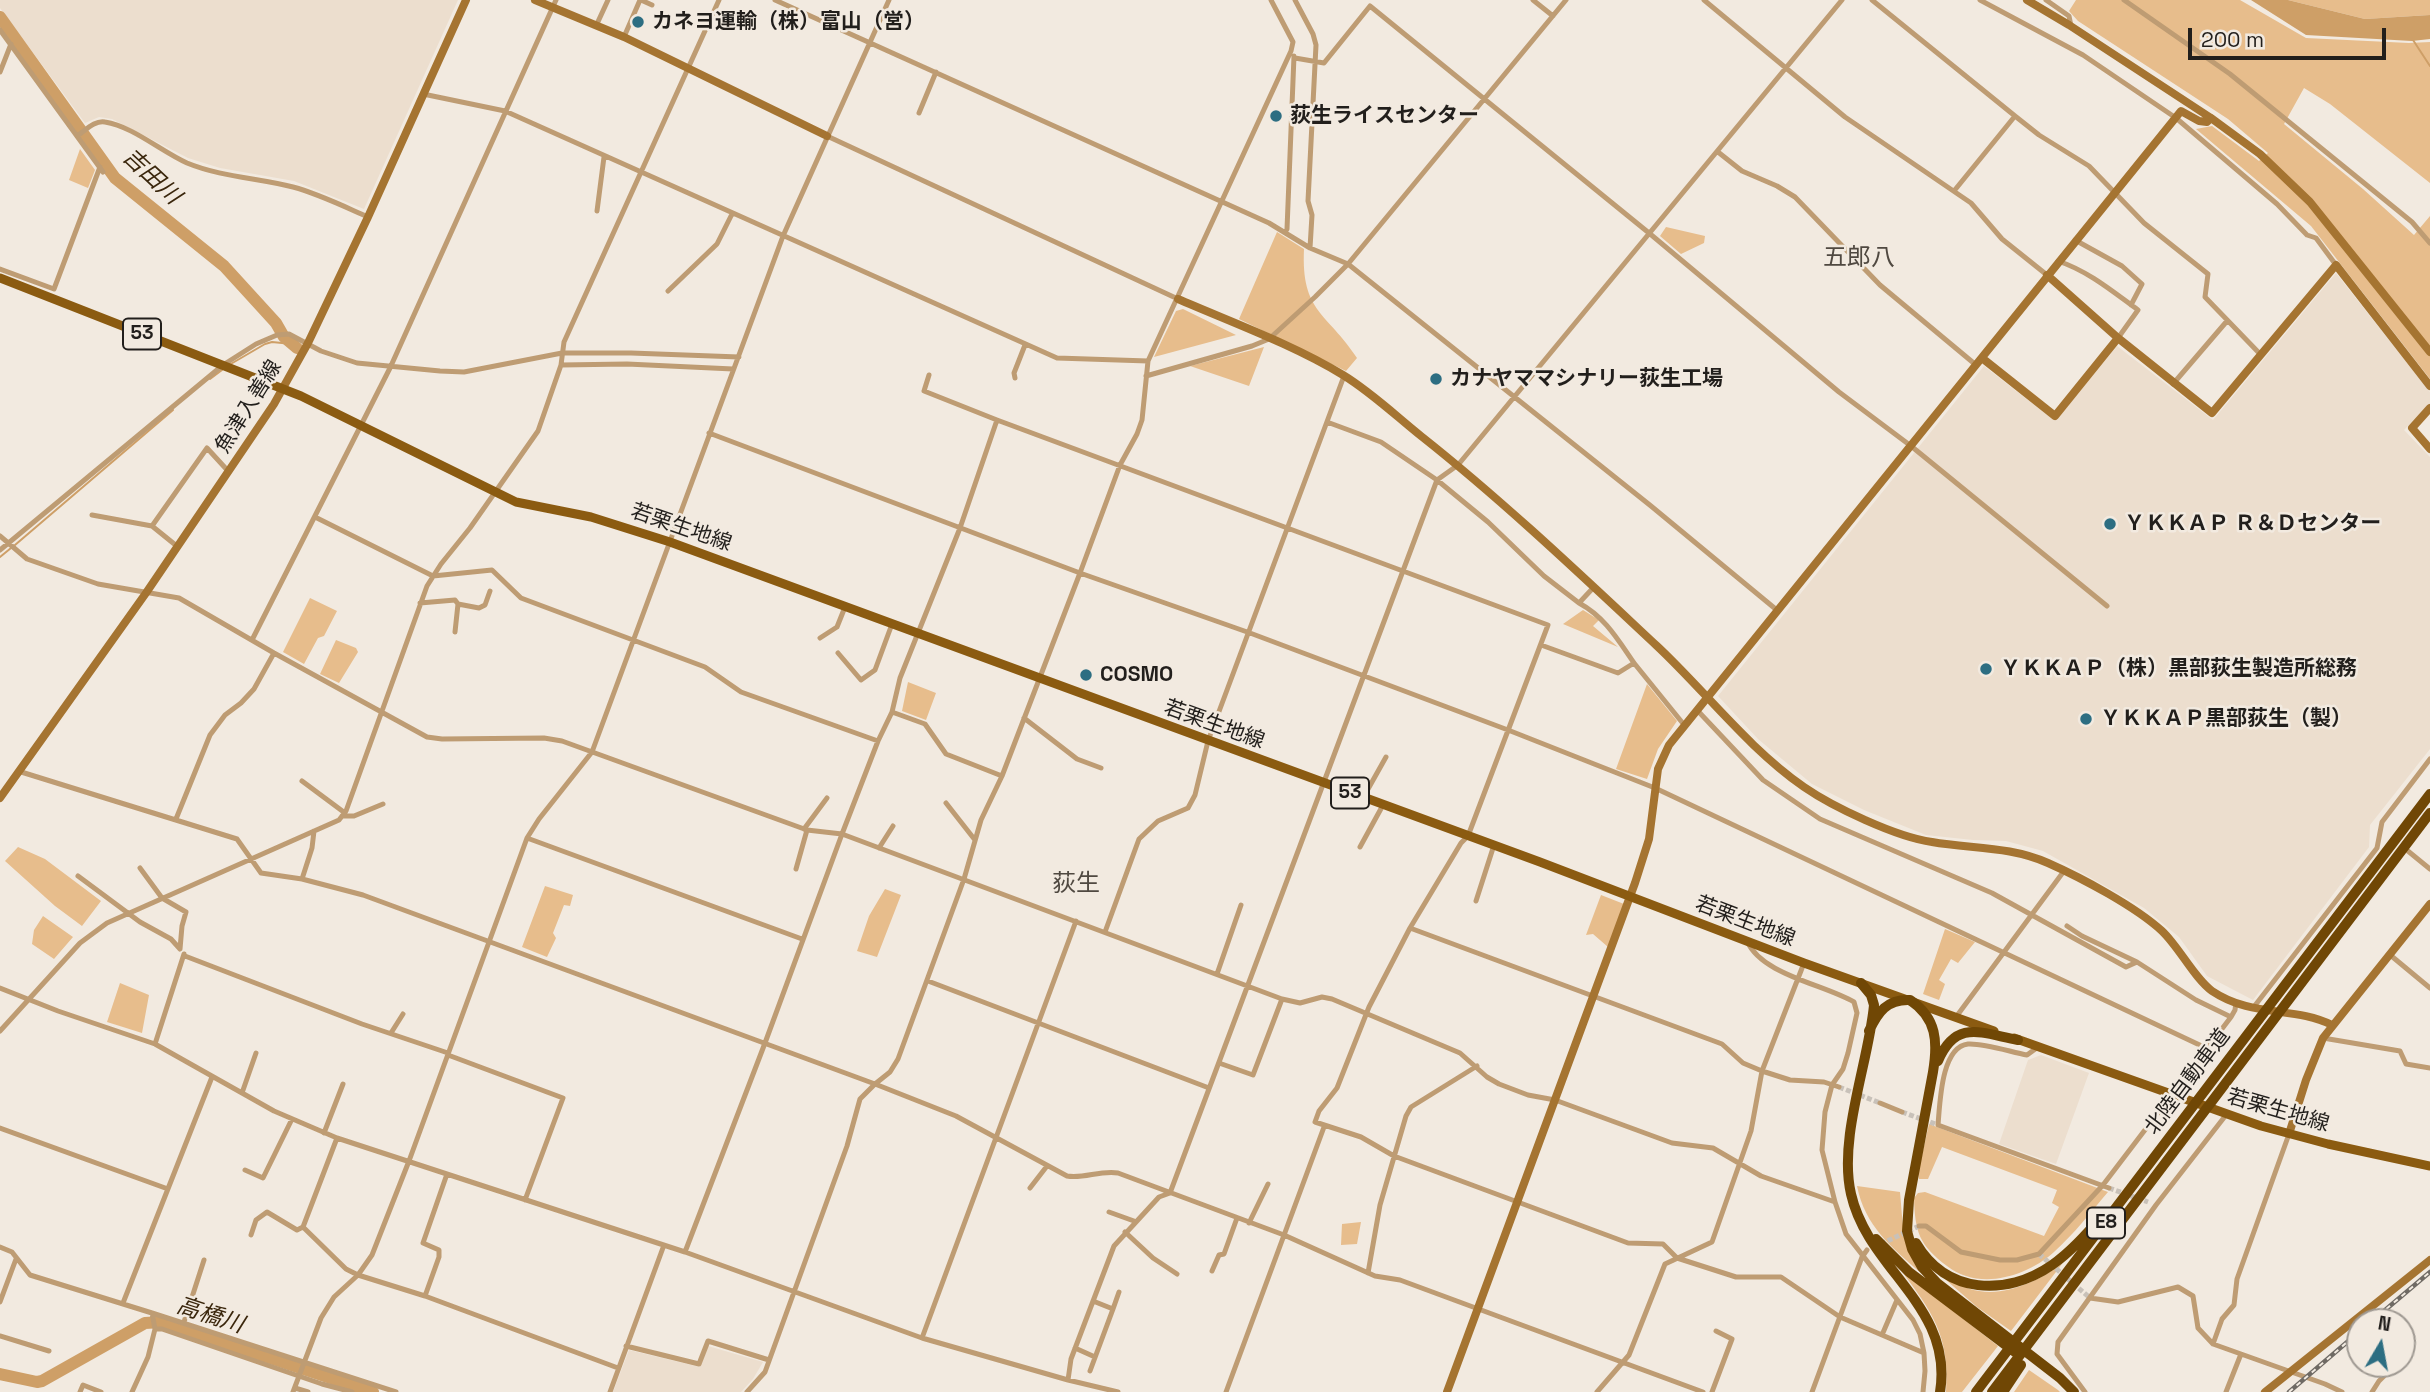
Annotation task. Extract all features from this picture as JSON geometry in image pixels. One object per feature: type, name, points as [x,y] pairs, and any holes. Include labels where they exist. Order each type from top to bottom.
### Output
[{"type":"highway","name":"北陸自動車道","points":[[2208,1092],[2262,1035],[2407,834],[2430,794]]},
{"type":"highway","name":"北陸自動車道","points":[[2208,1092],[2216,1076],[2249,1033],[2407,834],[2430,813]]},
{"type":"highway","points":[[1860,983],[1873,999],[1873,1011],[1848,1180],[1856,1211],[1881,1257],[1928,1318],[1940,1352],[1940,1392]]},
{"type":"highway","points":[[1869,1031],[1886,1005],[1896,1000],[1910,1000],[1921,1008],[1933,1028],[1937,1043],[1909,1200],[1909,1240],[1917,1259],[1929,1275],[2060,1378],[2074,1392]]},
{"type":"highway","points":[[1933,1072],[1948,1041],[1959,1034],[1983,1033],[2018,1040]]},
{"type":"highway","points":[[1909,1200],[1909,1220],[1916,1243],[1935,1267],[1952,1278],[1971,1285],[2009,1285],[2039,1273],[2071,1250],[2208,1092]]},
{"type":"highway","name":"北陸自動車道","points":[[2012,1372],[2187,1119]]},
{"type":"highway","name":"北陸自動車道","points":[[1976,1392],[2187,1119]]},
{"type":"highway","points":[[1856,1211],[1875,1237],[1909,1272],[2065,1392]]},
{"type":"highway","points":[[1992,1392],[2012,1372]]},
{"type":"highway","points":[[2003,1392],[2012,1372]]},
{"type":"main road","name":"若栗生地線","points":[[0,278],[283,389],[361,425],[493,493],[536,507],[608,521],[670,542],[1494,845],[1804,963],[2225,1115],[2289,1134],[2430,1166]]},
{"type":"street","name":"魚津入善線","points":[[0,798],[178,547],[283,389],[368,217],[466,0]]},
{"type":"street","points":[[535,0],[554,4],[827,136],[1344,376],[1458,465],[1708,696],[1762,754],[1831,804],[1927,842],[2024,853],[2064,871],[2130,907],[2163,932],[2210,990],[2252,1010],[2318,1018],[2332,1025]]},
{"type":"street","points":[[596,26],[608,0]]},
{"type":"street","points":[[624,37],[640,0],[652,5]]},
{"type":"street","points":[[0,1031],[80,943],[107,923],[339,820],[344,814],[420,603],[433,576],[538,431],[561,365],[564,342],[719,0]]},
{"type":"street","points":[[775,0],[1222,201],[1285,232],[1310,248],[1348,264],[1778,611]]},
{"type":"street","points":[[308,1392],[294,1390],[321,1318],[334,1297],[358,1275],[372,1255],[527,838],[592,752],[783,236],[889,0]]},
{"type":"street","points":[[747,1392],[765,1372],[847,1146],[860,1098],[890,1072],[898,1059],[964,879],[981,820],[1002,776],[1040,679],[1120,465],[1142,420],[1149,361],[1291,51],[1293,42],[1271,0]]},
{"type":"street","points":[[1295,0],[1314,34],[1308,201],[1312,215],[1310,248]]},
{"type":"street","points":[[1533,0],[1553,16]]},
{"type":"street","points":[[1146,376],[1269,339],[1315,298],[1348,264],[1566,0]]},
{"type":"street","points":[[1704,0],[1845,117],[1971,203],[2014,250],[2047,275],[2173,384],[2212,413],[2336,265]]},
{"type":"street","points":[[1170,1193],[1437,481],[1458,465],[1842,0]]},
{"type":"street","points":[[1872,0],[2039,135],[2089,166],[2144,223],[2208,274],[2205,297],[2261,355]]},
{"type":"street","points":[[1980,0],[2083,55],[2176,118],[2277,204],[2307,235],[2316,238],[2430,386]]},
{"type":"street","points":[[2027,0],[2211,118],[2260,155],[2310,202],[2430,352]]},
{"type":"street","points":[[2046,0],[2069,16],[2071,26]]},
{"type":"street","points":[[2124,0],[2230,74],[2412,222],[2430,243]]},
{"type":"street","points":[[252,640],[390,368],[554,4]]},
{"type":"street","points":[[1295,58],[1324,63],[1370,6],[1839,392],[1910,446],[2107,606]]},
{"type":"street","points":[[0,30],[101,169],[54,289],[0,268]]},
{"type":"street","points":[[0,72],[11,44]]},
{"type":"street","points":[[1285,232],[1295,58],[1291,51]]},
{"type":"street","points":[[919,113],[936,72]]},
{"type":"street","points":[[423,94],[505,111],[1056,358],[1149,361]]},
{"type":"street","points":[[1447,1392],[1631,897],[1649,839],[1658,769],[1669,745],[2181,111],[2199,121],[2207,122],[2211,118]]},
{"type":"street","points":[[1954,191],[2015,116]]},
{"type":"street","points":[[77,136],[97,122],[106,122],[186,162],[211,171],[316,194],[368,217]]},
{"type":"street","points":[[1718,152],[1742,171],[1795,197],[1881,285],[1979,362],[2055,416],[2138,310],[2074,266],[2058,261]]},
{"type":"street","points":[[597,211],[604,156]]},
{"type":"street","points":[[668,291],[717,244],[732,214]]},
{"type":"street","points":[[2076,240],[2122,265],[2142,284],[2131,305]]},
{"type":"street","points":[[2173,384],[2227,321]]},
{"type":"street","points":[[0,550],[223,365],[256,344],[277,335],[289,334],[340,359],[390,368],[464,372],[562,353],[738,357]]},
{"type":"street","points":[[1015,378],[1014,373],[1025,345]]},
{"type":"street","points":[[561,365],[627,364],[733,369]]},
{"type":"street","points":[[929,375],[924,391],[1548,625],[1468,836],[1461,843],[1410,928],[1366,1013],[1337,1088],[1319,1111],[1315,1122],[1361,1137],[1394,1156],[1628,1243],[1663,1244],[1677,1258],[1737,1277],[1781,1277],[1840,1317],[1924,1353]]},
{"type":"street","points":[[1105,932],[1139,839],[1158,821],[1188,808],[1195,795],[1208,741],[1344,376]]},
{"type":"street","points":[[2430,408],[2412,428],[2430,449]]},
{"type":"street","points":[[685,1252],[842,834],[892,712],[900,678],[960,528],[997,420]]},
{"type":"street","points":[[1327,422],[1381,442],[1437,481],[1488,522],[1544,576],[1593,611],[1685,726]]},
{"type":"street","points":[[709,433],[1080,573],[1250,633],[1654,788],[2206,1048]]},
{"type":"street","points":[[152,526],[207,448],[229,472]]},
{"type":"street","points":[[92,515],[152,526],[178,547]]},
{"type":"street","points":[[315,517],[433,576],[492,570],[521,598],[705,667],[741,692],[878,741]]},
{"type":"street","points":[[0,537],[27,559],[98,584],[179,598],[428,737],[544,738],[562,741],[805,830],[842,834],[1282,999],[1300,1003],[1322,997],[1332,999],[1460,1053],[1487,1077],[1528,1096],[1555,1100],[1672,1143],[1713,1148],[1761,1176],[1835,1202]]},
{"type":"street","points":[[1579,603],[1593,587]]},
{"type":"street","points":[[420,603],[455,600],[458,604],[479,608],[485,605],[489,591]]},
{"type":"street","points":[[455,632],[458,604]]},
{"type":"street","points":[[820,638],[837,627],[845,607]]},
{"type":"street","points":[[838,653],[861,680],[875,670],[892,624]]},
{"type":"street","points":[[1541,645],[1618,673],[1634,663]]},
{"type":"street","points":[[176,819],[210,735],[225,715],[254,689],[274,653]]},
{"type":"street","points":[[1697,710],[1763,780],[1820,819],[1962,879],[2126,967],[2137,962]]},
{"type":"street","points":[[892,712],[925,724],[946,754],[1002,776]]},
{"type":"street","points":[[1024,718],[1077,759],[1101,768]]},
{"type":"street","points":[[1363,798],[1386,757]]},
{"type":"street","points":[[2252,1010],[2377,848],[2382,821],[2430,759]]},
{"type":"street","points":[[18,771],[237,839],[261,873],[302,879],[363,895],[875,1084],[956,1116],[1066,1175],[1077,1178],[1106,1171],[1118,1173],[1284,1236],[1368,1273],[1400,1280],[1703,1392]]},
{"type":"street","points":[[302,781],[344,814],[354,816],[383,804]]},
{"type":"street","points":[[796,869],[805,830],[827,798]]},
{"type":"street","points":[[946,803],[975,840]]},
{"type":"street","points":[[1360,847],[1383,805]]},
{"type":"street","points":[[879,848],[893,826]]},
{"type":"street","points":[[2381,829],[2430,869]]},
{"type":"street","points":[[302,879],[312,848],[314,831]]},
{"type":"street","points":[[527,838],[802,939]]},
{"type":"street","points":[[1476,901],[1494,845]]},
{"type":"street","points":[[140,868],[162,898],[186,912],[181,926],[180,949]]},
{"type":"street","points":[[1956,1017],[2064,871]]},
{"type":"street","points":[[78,876],[127,913],[171,939],[185,956],[563,1098],[526,1200]]},
{"type":"street","points":[[2213,1344],[2222,1320],[2234,1305],[2237,1279],[2323,1038],[2430,904]]},
{"type":"street","points":[[1217,974],[1241,905]]},
{"type":"street","points":[[922,1338],[1076,921]]},
{"type":"street","points":[[2067,926],[2137,962],[2196,1000],[2231,1017]]},
{"type":"street","points":[[1410,928],[1722,1044],[1742,1063],[1762,1071],[1790,1080],[1824,1082],[1835,1086]]},
{"type":"street","points":[[1747,941],[1751,950],[1775,968],[1854,1002],[1857,1013],[1843,1069],[1825,1112],[1822,1150],[1846,1234],[1920,1334],[1926,1371],[1923,1392]]},
{"type":"street","points":[[2389,954],[2430,988]]},
{"type":"street","points":[[155,1044],[185,956]]},
{"type":"street","points":[[1601,1391],[1629,1355],[1665,1264],[1712,1242],[1751,1131],[1762,1071],[1804,963]]},
{"type":"street","points":[[928,981],[1209,1088]]},
{"type":"street","points":[[0,988],[155,1044],[292,1119],[337,1138],[685,1252],[922,1338],[1098,1390],[1118,1392]]},
{"type":"street","points":[[1219,1063],[1253,1075],[1282,999]]},
{"type":"street","points":[[1919,1226],[1926,1226],[1961,1252],[2000,1260],[2017,1260],[2039,1254],[2106,1186],[2206,1048],[2222,1031],[2235,1010],[2236,1002]]},
{"type":"street","points":[[391,1033],[403,1014]]},
{"type":"street","points":[[2323,1038],[2400,1051],[2406,1064],[2430,1068]]},
{"type":"street","points":[[2038,1047],[2027,1055],[1970,1044],[1958,1046],[1945,1071],[1938,1125],[2106,1186]]},
{"type":"street","points":[[242,1093],[256,1053]]},
{"type":"street","points":[[1368,1273],[1380,1205],[1406,1116],[1411,1107],[1476,1066]]},
{"type":"street","points":[[124,1303],[212,1077]]},
{"type":"street","points":[[324,1133],[343,1084]]},
{"type":"street","points":[[1880,1103],[1902,1112]]},
{"type":"street","points":[[2085,1392],[2057,1354],[2058,1342],[2156,1205],[2225,1115]]},
{"type":"street","points":[[245,1170],[263,1178],[292,1119]]},
{"type":"street","points":[[1226,1392],[1324,1126]]},
{"type":"street","points":[[0,1128],[168,1189]]},
{"type":"street","points":[[251,1235],[256,1220],[267,1212],[297,1230],[303,1227],[337,1138]]},
{"type":"street","points":[[1030,1188],[1047,1166]]},
{"type":"street","points":[[425,1296],[439,1250],[423,1243],[447,1174]]},
{"type":"street","points":[[1250,1223],[1268,1184]]},
{"type":"street","points":[[1068,1380],[1071,1359],[1114,1246],[1158,1197],[1170,1193]]},
{"type":"street","points":[[2148,1202],[2156,1205]]},
{"type":"street","points":[[1109,1212],[1134,1221]]},
{"type":"street","points":[[1212,1271],[1219,1255],[1224,1254],[1237,1218]]},
{"type":"street","points":[[303,1227],[346,1269],[358,1275],[425,1296],[618,1368]]},
{"type":"street","points":[[1125,1232],[1153,1258],[1177,1274]]},
{"type":"street","points":[[610,1392],[664,1245]]},
{"type":"street","points":[[0,1247],[12,1252],[30,1275],[184,1322],[396,1392]]},
{"type":"street","points":[[1812,1392],[1862,1257],[1867,1250]]},
{"type":"street","points":[[0,1302],[16,1259]]},
{"type":"street","points":[[184,1322],[204,1260]]},
{"type":"street","points":[[2265,1392],[2429,1262]]},
{"type":"street","points":[[2090,1298],[2119,1302],[2178,1287],[2193,1296],[2198,1328],[2213,1344],[2342,1392]]},
{"type":"street","points":[[1090,1371],[1119,1292]]},
{"type":"street","points":[[1882,1335],[1897,1300]]},
{"type":"street","points":[[1093,1301],[1113,1309]]},
{"type":"street","points":[[132,1392],[148,1357],[155,1329],[152,1313]]},
{"type":"street","points":[[155,1329],[162,1329],[352,1392]]},
{"type":"street","points":[[1712,1392],[1732,1339],[1716,1331]]},
{"type":"street","points":[[0,1336],[49,1351]]},
{"type":"street","points":[[626,1346],[699,1364],[708,1342],[769,1360]]},
{"type":"street","points":[[1075,1348],[1095,1357]]},
{"type":"street","points":[[2226,1392],[2241,1354]]},
{"type":"street","points":[[2372,1392],[2383,1378]]},
{"type":"street","points":[[80,1392],[83,1385],[101,1392]]},
{"type":"shaded area","points":[[0,0],[458,0],[364,209],[294,181],[220,168],[188,158],[112,119],[99,117],[85,123],[0,8]]},
{"type":"shaded area","points":[[2076,0],[2240,0],[2306,38],[2430,42],[2430,183],[2330,104],[2304,88],[2284,124],[2414,235],[2430,216],[2430,379],[2311,226],[2196,129],[2212,126],[2259,161],[2268,153],[2228,119],[2078,21],[2069,11]]},
{"type":"shaded area","points":[[2251,0],[2288,0],[2365,19],[2430,15],[2430,39],[2412,41],[2306,35]]},
{"type":"shaded area","points":[[2288,0],[2430,0],[2430,15],[2365,19]]},
{"type":"shaded area","points":[[80,149],[95,170],[88,188],[69,180]]},
{"type":"shaded area","points":[[1666,227],[1705,236],[1704,243],[1681,254],[1660,236]]},
{"type":"shaded area","points":[[1277,232],[1304,249],[1304,270],[1312,299],[1357,358],[1346,371],[1239,319]]},
{"type":"shaded area","points":[[2336,273],[2430,392],[2430,403],[2404,430],[2430,457],[2430,749],[2370,825],[2369,847],[2253,1000],[2207,976],[2179,937],[2144,908],[2043,851],[2006,841],[1926,835],[1864,810],[1812,784],[1758,739],[1718,696],[1984,366],[2055,421],[2117,346],[2213,420]]},
{"type":"shaded area","points":[[1183,309],[1236,335],[1154,357],[1176,311]]},
{"type":"shaded area","points":[[1264,347],[1249,386],[1190,366]]},
{"type":"shaded area","points":[[310,598],[337,611],[324,636],[318,638],[304,664],[283,652]]},
{"type":"shaded area","points":[[1583,610],[1599,620],[1593,626],[1618,647],[1563,624]]},
{"type":"shaded area","points":[[336,640],[356,648],[358,652],[339,683],[320,674]]},
{"type":"shaded area","points":[[908,682],[936,693],[926,720],[902,711]]},
{"type":"shaded area","points":[[1647,684],[1677,721],[1658,749],[1647,779],[1616,769]]},
{"type":"shaded area","points":[[18,847],[45,859],[101,901],[82,926],[55,906],[5,861]]},
{"type":"shaded area","points":[[545,886],[573,895],[570,906],[564,905],[553,933],[556,938],[547,957],[522,947]]},
{"type":"shaded area","points":[[885,889],[901,895],[877,957],[857,951],[869,916]]},
{"type":"shaded area","points":[[1601,895],[1624,904],[1608,947],[1593,934],[1586,935]]},
{"type":"shaded area","points":[[43,916],[73,937],[54,959],[32,944],[34,930]]},
{"type":"shaded area","points":[[1945,929],[1975,942],[1958,963],[1951,959],[1939,980],[1945,984],[1939,1000],[1923,994]]},
{"type":"shaded area","points":[[120,983],[149,995],[142,1033],[107,1022]]},
{"type":"shaded area","points":[[2041,1055],[2089,1073],[2056,1164],[1999,1144],[2028,1060]]},
{"type":"shaded area","points":[[1929,1124],[2108,1192],[2082,1223],[2043,1261],[2002,1278],[1973,1278],[1960,1274],[1930,1251],[1920,1237],[1914,1198],[1918,1193],[1925,1192],[2044,1236],[2059,1207],[2052,1203],[2057,1190],[1942,1147],[1928,1179],[1919,1179]]},
{"type":"shaded area","points":[[1857,1186],[1900,1192],[1907,1244],[1921,1273],[1881,1235],[1866,1213]]},
{"type":"shaded area","points":[[1361,1222],[1357,1244],[1341,1245],[1342,1224]]},
{"type":"shaded area","points":[[2062,1264],[2011,1331],[1977,1307],[1938,1273],[1973,1290],[1990,1292],[2012,1289],[2033,1281]]},
{"type":"shaded area","points":[[1900,1269],[1998,1346],[1962,1392],[1946,1392],[1945,1355],[1937,1325]]},
{"type":"shaded area","points":[[708,1346],[763,1362],[741,1392],[613,1392],[629,1350],[700,1367]]},
{"type":"shaded area","points":[[2029,1370],[2058,1390],[2060,1392],[2014,1392]]},
{"type":"waterway","name":"吉田川","points":[[0,17],[115,178],[224,266],[276,323],[284,337],[297,348]]},
{"type":"waterway","points":[[2413,40],[2430,66]]},
{"type":"waterway","points":[[229,365],[265,344],[292,344]]},
{"type":"waterway","points":[[210,379],[222,370]]},
{"type":"waterway","points":[[15,545],[173,410]]},
{"type":"waterway","points":[[0,557],[11,548]]},
{"type":"waterway","name":"高橋川","points":[[0,1374],[42,1381],[145,1323],[162,1322],[373,1392]]},
{"type":"tunnel","points":[[1839,1087],[1880,1103]]},
{"type":"tunnel","points":[[1902,1112],[1938,1125]]},
{"type":"tunnel","points":[[2109,1188],[2148,1202]]},
{"type":"tunnel","points":[[1881,1244],[1919,1226]]},
{"type":"tunnel","points":[[2039,1254],[2090,1298]]},
{"type":"railway","points":[[2388,1308],[2430,1272]]},
{"type":"railway","points":[[2289,1392],[2346,1343]]},
{"type":"place","name":"カネヨ運輸（株）富山（営）","points":[[638,22]]},
{"type":"place","name":"荻生ライスセンター","points":[[1276,116]]},
{"type":"place","name":"カナヤママシナリー荻生工場","points":[[1436,379]]},
{"type":"place","name":"ＹＫＫＡＰ Ｒ＆Ｄセンター","points":[[2110,524]]},
{"type":"place","name":"ＹＫＫＡＰ（株）黒部荻生製造所総務","points":[[1986,669]]},
{"type":"place","name":"COSMO","points":[[1086,675]]},
{"type":"place","name":"ＹＫＫＡＰ黒部荻生（製）","points":[[2086,719]]},
{"type":"district","name":"五郎八","points":[[1859,258]]},
{"type":"district","name":"荻生","points":[[1076,884]]}]
